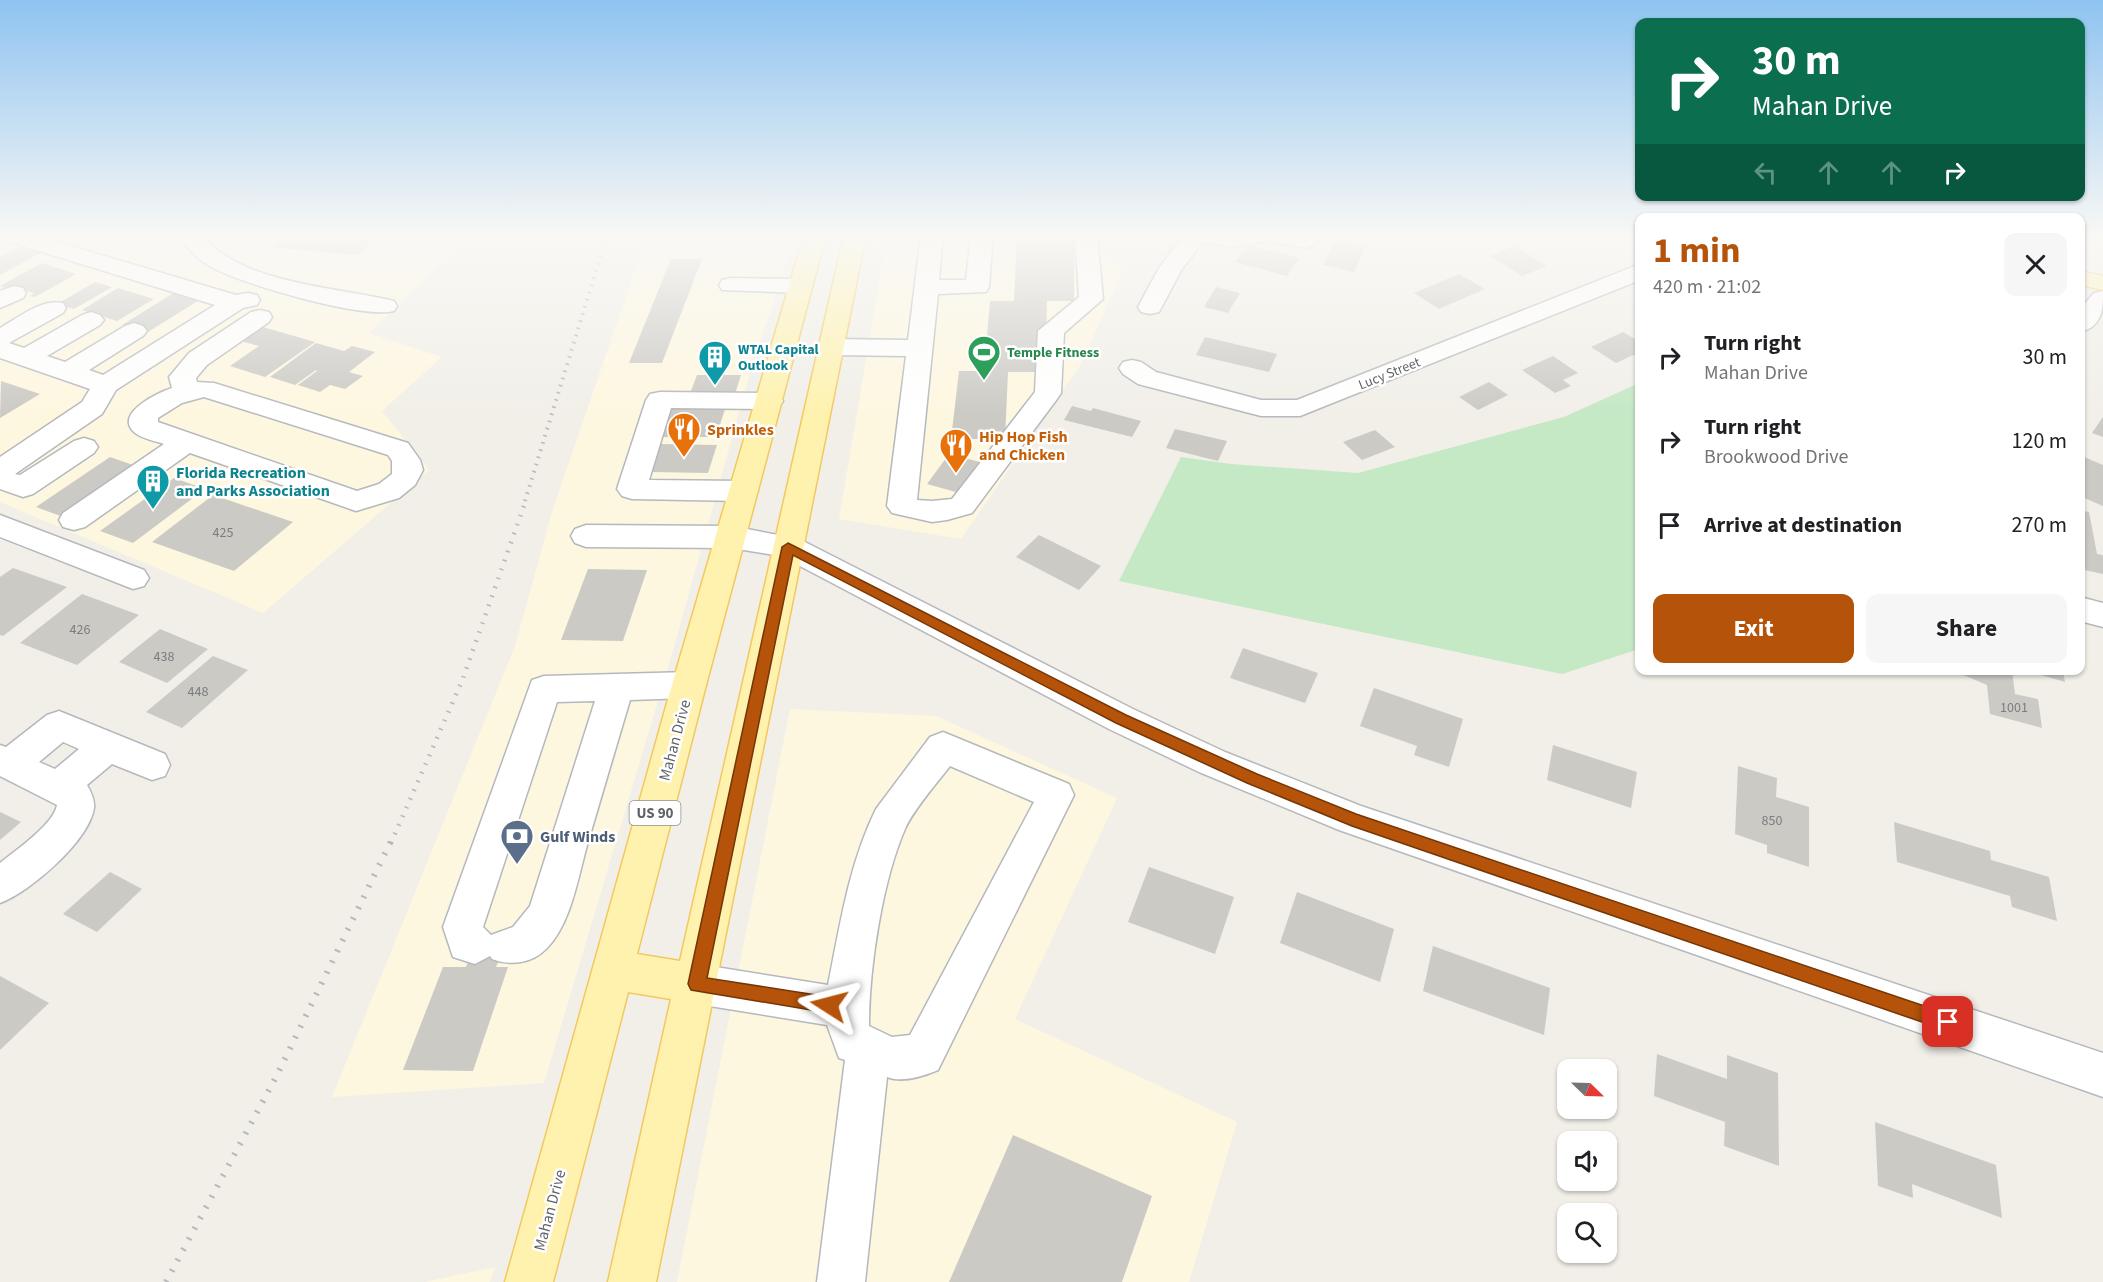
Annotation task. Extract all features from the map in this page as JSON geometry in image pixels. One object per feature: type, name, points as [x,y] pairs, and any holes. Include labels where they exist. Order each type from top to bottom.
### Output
[{"type":"main road","name":"Mahan Drive","points":[[529,1282],[689,685],[798,295]]},
{"type":"main road","points":[[632,1282],[842,295]]},
{"type":"main road","points":[[783,347],[831,347]]},
{"type":"main road","points":[[614,970],[697,984]]},
{"type":"street","points":[[208,295],[235,303]]},
{"type":"street","points":[[0,470],[84,415],[100,395],[235,303],[253,295]]},
{"type":"street","points":[[323,295],[385,306]]},
{"type":"street","points":[[925,295],[902,506],[925,513],[949,511],[962,506],[1048,393],[1051,331],[1091,299],[1091,295]]},
{"type":"street","points":[[1150,308],[1157,295]]},
{"type":"street","name":"Lucy Street","points":[[1132,368],[1147,378],[1261,408],[1300,408],[1583,295]]},
{"type":"street","points":[[2085,319],[2103,298]]},
{"type":"street","points":[[0,338],[54,308]]},
{"type":"street","points":[[187,392],[182,377],[189,368],[198,359],[260,317]]},
{"type":"street","points":[[26,358],[91,320]]},
{"type":"street","points":[[68,372],[134,331]]},
{"type":"street","points":[[831,347],[920,348]]},
{"type":"street","points":[[0,349],[68,372],[100,395],[155,406]]},
{"type":"street","points":[[205,389],[398,449],[406,457],[409,465],[407,475],[393,490],[371,500],[356,501],[144,428],[144,416],[155,406],[187,392],[205,389]]},
{"type":"street","points":[[743,492],[632,489],[660,400],[768,401]]},
{"type":"street","points":[[0,479],[23,488],[84,447],[52,436]]},
{"type":"street","points":[[74,520],[186,442]]},
{"type":"street","points":[[0,525],[133,578]]},
{"type":"street","points":[[585,536],[730,537],[788,547],[1121,719],[1212,762],[1352,819],[2103,1075]]},
{"type":"street","points":[[2085,610],[2103,615]]},
{"type":"street","points":[[617,687],[548,911],[540,926],[525,942],[490,946],[467,944],[464,927],[544,689],[689,685]]},
{"type":"street","points":[[67,799],[5,762],[59,725],[152,765]]},
{"type":"street","points":[[0,886],[55,838],[68,823],[67,799],[108,746]]},
{"type":"street","points":[[943,747],[1056,795],[923,1055],[892,1058],[868,1048],[854,1043],[848,1026],[848,989],[870,875],[889,820],[943,747]]},
{"type":"street","points":[[697,984],[849,1008]]},
{"type":"street","points":[[841,1282],[868,1048]]},
{"type":"shaded area","points":[[0,295],[409,295],[369,333],[442,357],[382,411],[429,470],[263,613],[0,502]]},
{"type":"shaded area","points":[[626,295],[776,295],[751,369],[674,647],[544,1083],[332,1097],[515,646],[553,509]]},
{"type":"shaded area","points":[[877,295],[1112,295],[1083,361],[961,539],[839,519]]},
{"type":"shaded area","points":[[790,709],[936,716],[1117,798],[1015,1019],[1237,1122],[1189,1282],[677,1282]]},
{"type":"shaded area","points":[[495,1267],[490,1282],[425,1282]]},
{"type":"green space","points":[[1635,385],[1635,650],[1562,674],[1119,581],[1181,457],[1231,464],[1358,473],[1564,417]]},
{"type":"building","points":[[73,295],[98,295],[74,309],[57,304]]},
{"type":"building","points":[[107,295],[140,295],[154,299],[117,321],[82,310]]},
{"type":"building","points":[[170,295],[185,295],[201,299],[148,332],[122,325]]},
{"type":"building","points":[[657,295],[688,295],[662,363],[629,363]]},
{"type":"building","points":[[1014,295],[1074,295],[1074,301],[1047,301],[1045,372],[1008,372],[1005,439],[951,439],[959,371],[984,371],[990,301],[1014,301]]},
{"type":"building","points":[[1211,295],[1239,295],[1228,313],[1204,307]]},
{"type":"building","points":[[1417,295],[1472,295],[1439,309]]},
{"type":"building","points":[[263,327],[315,342],[265,377],[230,366],[259,346],[241,341]]},
{"type":"building","points":[[1623,332],[1635,339],[1635,354],[1616,363],[1591,347]]},
{"type":"building","points":[[1205,337],[1277,354],[1269,372],[1196,355]]},
{"type":"building","points":[[316,343],[344,351],[352,346],[375,352],[349,372],[363,376],[345,389],[330,385],[320,392],[298,385],[316,370],[295,385],[270,377]]},
{"type":"building","points":[[1553,356],[1578,373],[1563,380],[1571,386],[1555,393],[1522,370]]},
{"type":"building","name":"WTAL Capital Outlook","points":[[697,375],[741,375],[734,397],[689,396]]},
{"type":"building","points":[[1,381],[40,394],[0,418]]},
{"type":"building","points":[[1489,382],[1508,395],[1478,410],[1459,397]]},
{"type":"building","points":[[1072,406],[1091,411],[1093,408],[1141,421],[1132,437],[1064,420]]},
{"type":"building","points":[[672,409],[725,409],[716,437],[661,437]]},
{"type":"building","points":[[2103,417],[2103,437],[2092,433]]},
{"type":"building","points":[[1175,429],[1227,441],[1218,461],[1166,448]]},
{"type":"building","points":[[1375,430],[1395,447],[1362,460],[1343,442]]},
{"type":"building","name":"Sprinkles","points":[[661,444],[717,445],[708,473],[651,472]]},
{"type":"building","name":"Hip Hop Fish and Chicken","points":[[949,454],[984,463],[963,494],[927,484]]},
{"type":"building","points":[[110,457],[136,466],[63,517],[36,507]]},
{"type":"building","points":[[2085,457],[2103,465],[2103,506],[2085,498]]},
{"type":"building","name":"Florida Recreation and Parks Association","points":[[174,478],[205,489],[133,543],[100,531]]},
{"type":"building","points":[[213,495],[293,522],[234,571],[152,542]]},
{"type":"building","points":[[2085,511],[2089,512],[2097,554],[2103,555],[2103,574],[2085,570]]},
{"type":"building","points":[[1039,535],[1101,566],[1079,590],[1016,557]]},
{"type":"building","points":[[13,568],[67,587],[3,636],[0,635],[0,577]]},
{"type":"building","points":[[588,569],[647,570],[623,641],[561,640]]},
{"type":"building","points":[[82,594],[139,615],[77,665],[20,643]]},
{"type":"building","points":[[160,629],[208,649],[167,683],[119,662]]},
{"type":"building","points":[[1243,648],[1318,673],[1305,703],[1230,678]]},
{"type":"building","points":[[213,656],[248,670],[182,728],[146,712]]},
{"type":"building","points":[[1963,675],[2013,675],[2015,694],[2038,699],[2042,728],[1990,714],[1987,685]]},
{"type":"building","points":[[2041,675],[2064,675],[2065,682]]},
{"type":"building","points":[[1374,688],[1463,719],[1449,767],[1414,755],[1417,746],[1360,726]]},
{"type":"building","points":[[1553,745],[1637,772],[1631,808],[1547,780]]},
{"type":"building","points":[[1738,766],[1777,778],[1776,797],[1809,807],[1809,867],[1767,853],[1767,845],[1735,834]]},
{"type":"building","points":[[0,812],[21,822],[0,840]]},
{"type":"building","points":[[1894,822],[1990,851],[1991,860],[2049,877],[2057,921],[2012,907],[2010,896],[1897,862]]},
{"type":"building","points":[[1149,867],[1234,897],[1215,954],[1128,922]]},
{"type":"building","points":[[110,872],[142,889],[97,932],[63,914]]},
{"type":"building","points":[[1297,892],[1394,929],[1380,982],[1280,943]]},
{"type":"building","points":[[476,942],[506,943],[496,967],[508,967],[473,1071],[403,1070],[443,967],[466,967]]},
{"type":"building","points":[[1433,946],[1550,988],[1544,1035],[1423,991]]},
{"type":"building","points":[[0,976],[49,1003],[0,1050]]},
{"type":"building","points":[[1657,1054],[1727,1079],[1727,1055],[1778,1073],[1779,1166],[1724,1146],[1725,1122],[1654,1096]]},
{"type":"building","points":[[1875,1122],[1996,1165],[2002,1218],[1912,1184],[1913,1198],[1878,1186]]},
{"type":"building","points":[[1013,1135],[1152,1196],[1122,1282],[949,1282]]},
{"type":"railway","points":[[525,501],[589,295]]},
{"type":"railway","points":[[391,843],[462,681],[526,500]]},
{"type":"railway","points":[[166,1282],[277,1075],[391,841]]},
{"type":"place","name":"Temple Fitness","points":[[984,381]]},
{"type":"place","name":"WTAL Capital Outlook","points":[[715,386]]},
{"type":"place","name":"Sprinkles","points":[[684,458]]},
{"type":"place","name":"Hip Hop Fish and Chicken","points":[[956,474]]},
{"type":"place","name":"Florida Recreation and Parks Association","points":[[153,510]]},
{"type":"place","name":"Gulf Winds","points":[[517,865]]},
{"type":"route","points":[[829,1005],[697,984],[788,547],[1121,719],[1252,779],[1352,819],[1948,1022]]}]
